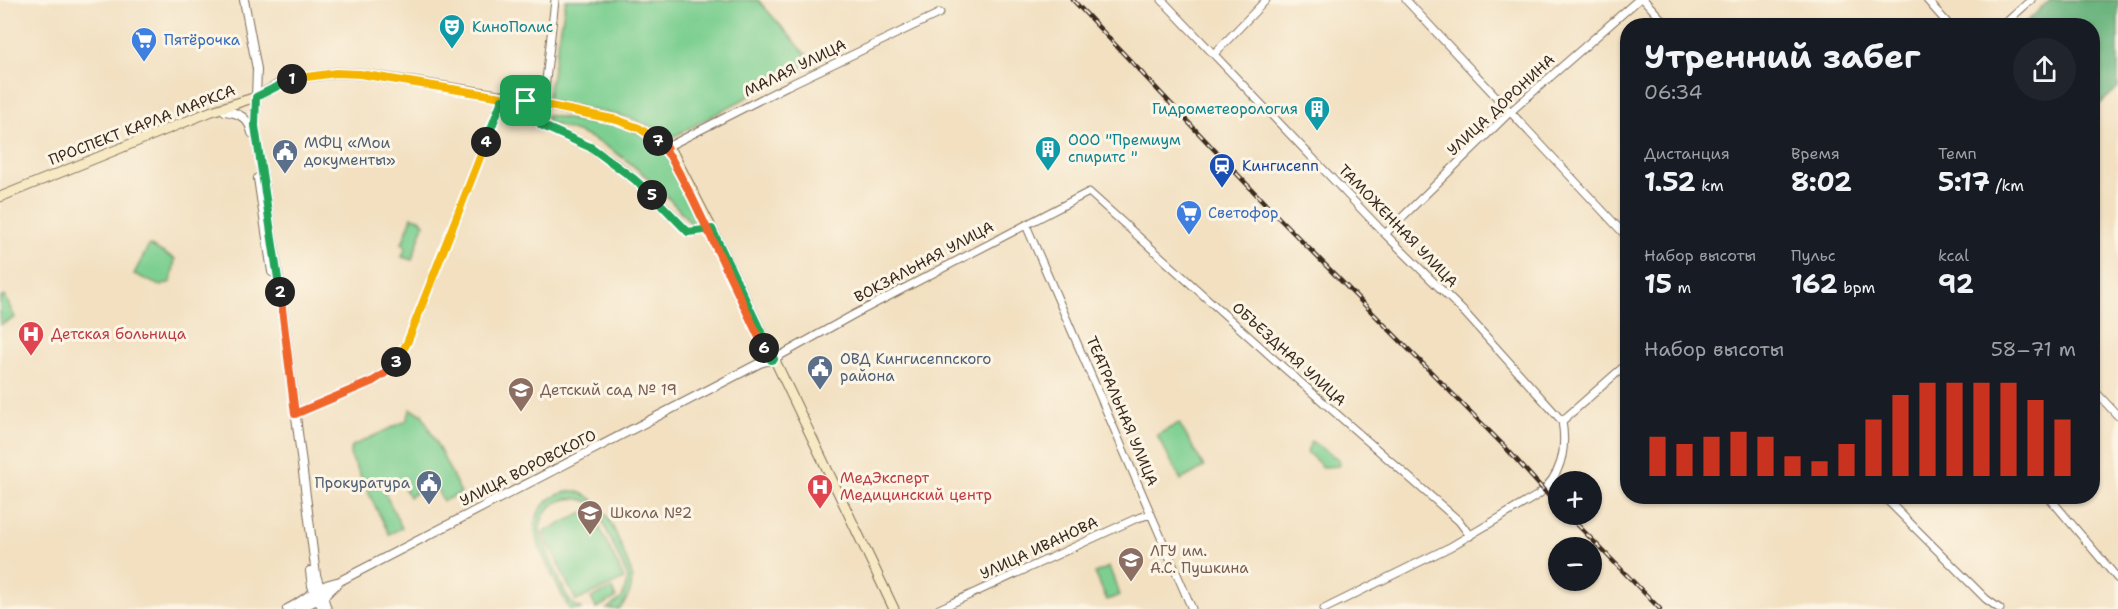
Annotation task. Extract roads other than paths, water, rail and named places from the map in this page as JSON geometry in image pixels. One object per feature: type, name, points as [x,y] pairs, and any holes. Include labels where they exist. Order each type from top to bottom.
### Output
[{"type":"main road","name":"ПРОСПЕКТ КАРЛА МАРКСА","points":[[0,199],[212,111],[256,99],[287,80],[336,73],[360,74],[503,98],[617,120],[639,128],[674,155],[892,609]]},
{"type":"main road","points":[[0,199],[256,99]]},
{"type":"street","points":[[244,0],[257,69],[255,126],[266,190],[318,593],[327,609]]},
{"type":"street","points":[[555,0],[541,125],[592,148],[626,173],[670,211],[688,232],[710,230]]},
{"type":"street","name":"ТАМОЖЕННАЯ УЛИЦА","points":[[1162,0],[1385,234],[1465,313],[1562,421]]},
{"type":"street","points":[[1214,54],[1266,0]]},
{"type":"street","points":[[1406,0],[1620,230]]},
{"type":"street","name":"УЛИЦА ДОРОНИНА","points":[[1385,234],[1509,113],[1638,0]]},
{"type":"street","points":[[1644,0],[1661,18]]},
{"type":"street","points":[[1927,0],[1943,18]]},
{"type":"street","points":[[2011,18],[2031,0]]},
{"type":"street","name":"МАЛАЯ УЛИЦА","points":[[665,148],[777,91],[940,13]]},
{"type":"street","points":[[295,414],[373,381],[394,365],[407,343],[503,98]]},
{"type":"street","points":[[225,111],[238,113],[251,125],[252,130],[322,609]]},
{"type":"street","name":"ВОКЗАЛЬНАЯ УЛИЦА","points":[[772,360],[853,315],[1089,192]]},
{"type":"street","name":"ОБЪЕЗДНАЯ УЛИЦА","points":[[1089,192],[1275,360],[1459,521],[1470,536]]},
{"type":"street","name":"ТЕАТРАЛЬНАЯ УЛИЦА","points":[[1026,225],[1192,609]]},
{"type":"street","name":"УЛИЦА ВОРОВСКОГО","points":[[299,609],[318,593],[340,581],[760,363],[772,360]]},
{"type":"street","points":[[1324,609],[1470,536],[1528,502],[1549,484],[1562,462],[1565,440],[1562,421],[1620,370]]},
{"type":"street","points":[[2100,397],[2118,416]]},
{"type":"street","points":[[1891,504],[1986,599],[2000,609]]},
{"type":"street","points":[[2055,504],[2118,579]]},
{"type":"street","name":"УЛИЦА ИВАНОВА","points":[[939,609],[1134,519],[1151,514]]},
{"type":"street","points":[[287,609],[318,593]]},
{"type":"railway","points":[[1073,0],[1273,212],[1506,448],[1548,495]]},
{"type":"railway","points":[[1578,525],[1660,609]]},
{"type":"place","name":"КиноПолис","points":[[452,50]]},
{"type":"place","name":"Пятёрочка","points":[[144,63]]},
{"type":"place","name":"Гидрометеорология","points":[[1317,132]]},
{"type":"place","name":"ООО \"Премиум спиритс \"","points":[[1048,172]]},
{"type":"place","name":"МФЦ «Мои документы»","points":[[285,175]]},
{"type":"place","name":"Кингисепп","points":[[1222,189]]},
{"type":"place","name":"Светофор","points":[[1189,236]]},
{"type":"place","name":"Детская больница","points":[[31,357]]},
{"type":"place","name":"ОВД Кингисеппского района","points":[[820,391]]},
{"type":"place","name":"Детский сад № 19","points":[[521,413]]},
{"type":"place","name":"Прокуратура","points":[[429,506]]},
{"type":"place","name":"МедЭксперт Медицинский центр","points":[[820,510]]},
{"type":"place","name":"Школа №2","points":[[590,536]]},
{"type":"place","name":"ЛГУ им. А.С. Пушкина","points":[[1131,583]]}]
